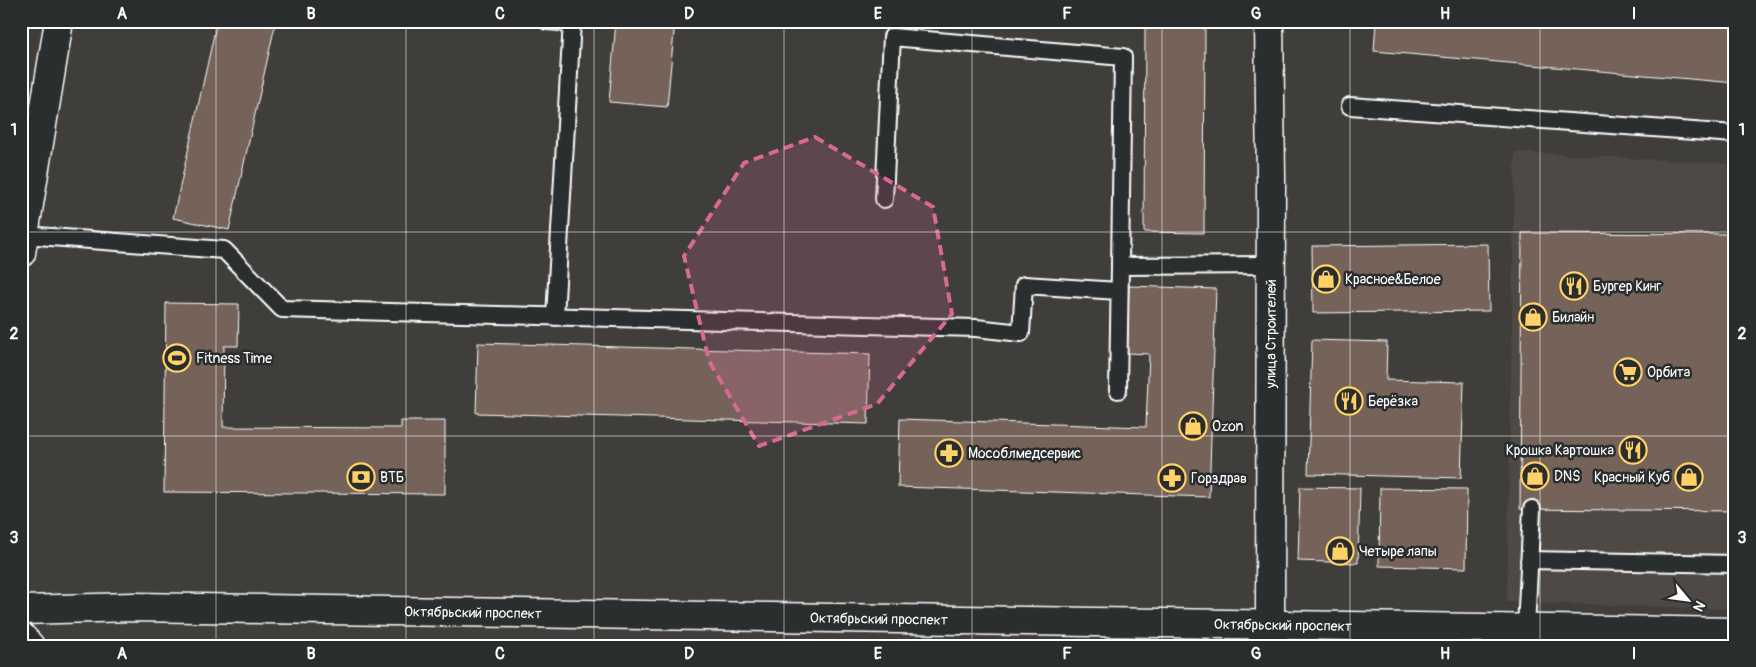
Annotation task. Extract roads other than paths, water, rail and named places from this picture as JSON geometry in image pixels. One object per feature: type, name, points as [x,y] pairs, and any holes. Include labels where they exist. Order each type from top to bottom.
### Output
[{"type":"main road","points":[[23,244],[59,21]]},
{"type":"main road","name":"улица Строителей","points":[[1266,635],[1271,265],[1269,21]]},
{"type":"main road","name":"Октябрьский проспект","points":[[21,610],[133,607],[1266,635],[1526,628],[1735,632]]},
{"type":"main road","points":[[21,636],[30,646]]},
{"type":"lane","points":[[547,21],[572,22],[555,317]]},
{"type":"lane","points":[[884,199],[892,37],[1123,57],[1118,390]]},
{"type":"lane","points":[[1350,106],[1735,134]]},
{"type":"lane","points":[[23,244],[224,250],[282,309],[976,328],[1021,332],[1024,285],[1119,291]]},
{"type":"lane","points":[[1120,266],[1271,265]]},
{"type":"lane","points":[[1526,628],[1532,509]]},
{"type":"lane","points":[[1529,560],[1735,564]]},
{"type":"place","name":"Красное&Белое","points":[[1326,279]]},
{"type":"place","name":"Бургер Кинг","points":[[1574,286]]},
{"type":"place","name":"Билайн","points":[[1533,317]]},
{"type":"place","name":"Fitness Time","points":[[177,358]]},
{"type":"place","name":"Орбита","points":[[1628,372]]},
{"type":"place","name":"Берёзка","points":[[1349,401]]},
{"type":"place","name":"Ozon","points":[[1193,426]]},
{"type":"place","name":"Крошка Картошка","points":[[1633,450]]},
{"type":"place","name":"Мособлмедсервис","points":[[949,453]]},
{"type":"place","name":"DNS","points":[[1535,476]]},
{"type":"place","name":"ВТБ","points":[[361,477]]},
{"type":"place","name":"Красный Куб","points":[[1689,477]]},
{"type":"place","name":"Горздрав","points":[[1172,478]]},
{"type":"place","name":"Четыре лапы","points":[[1340,551]]}]
